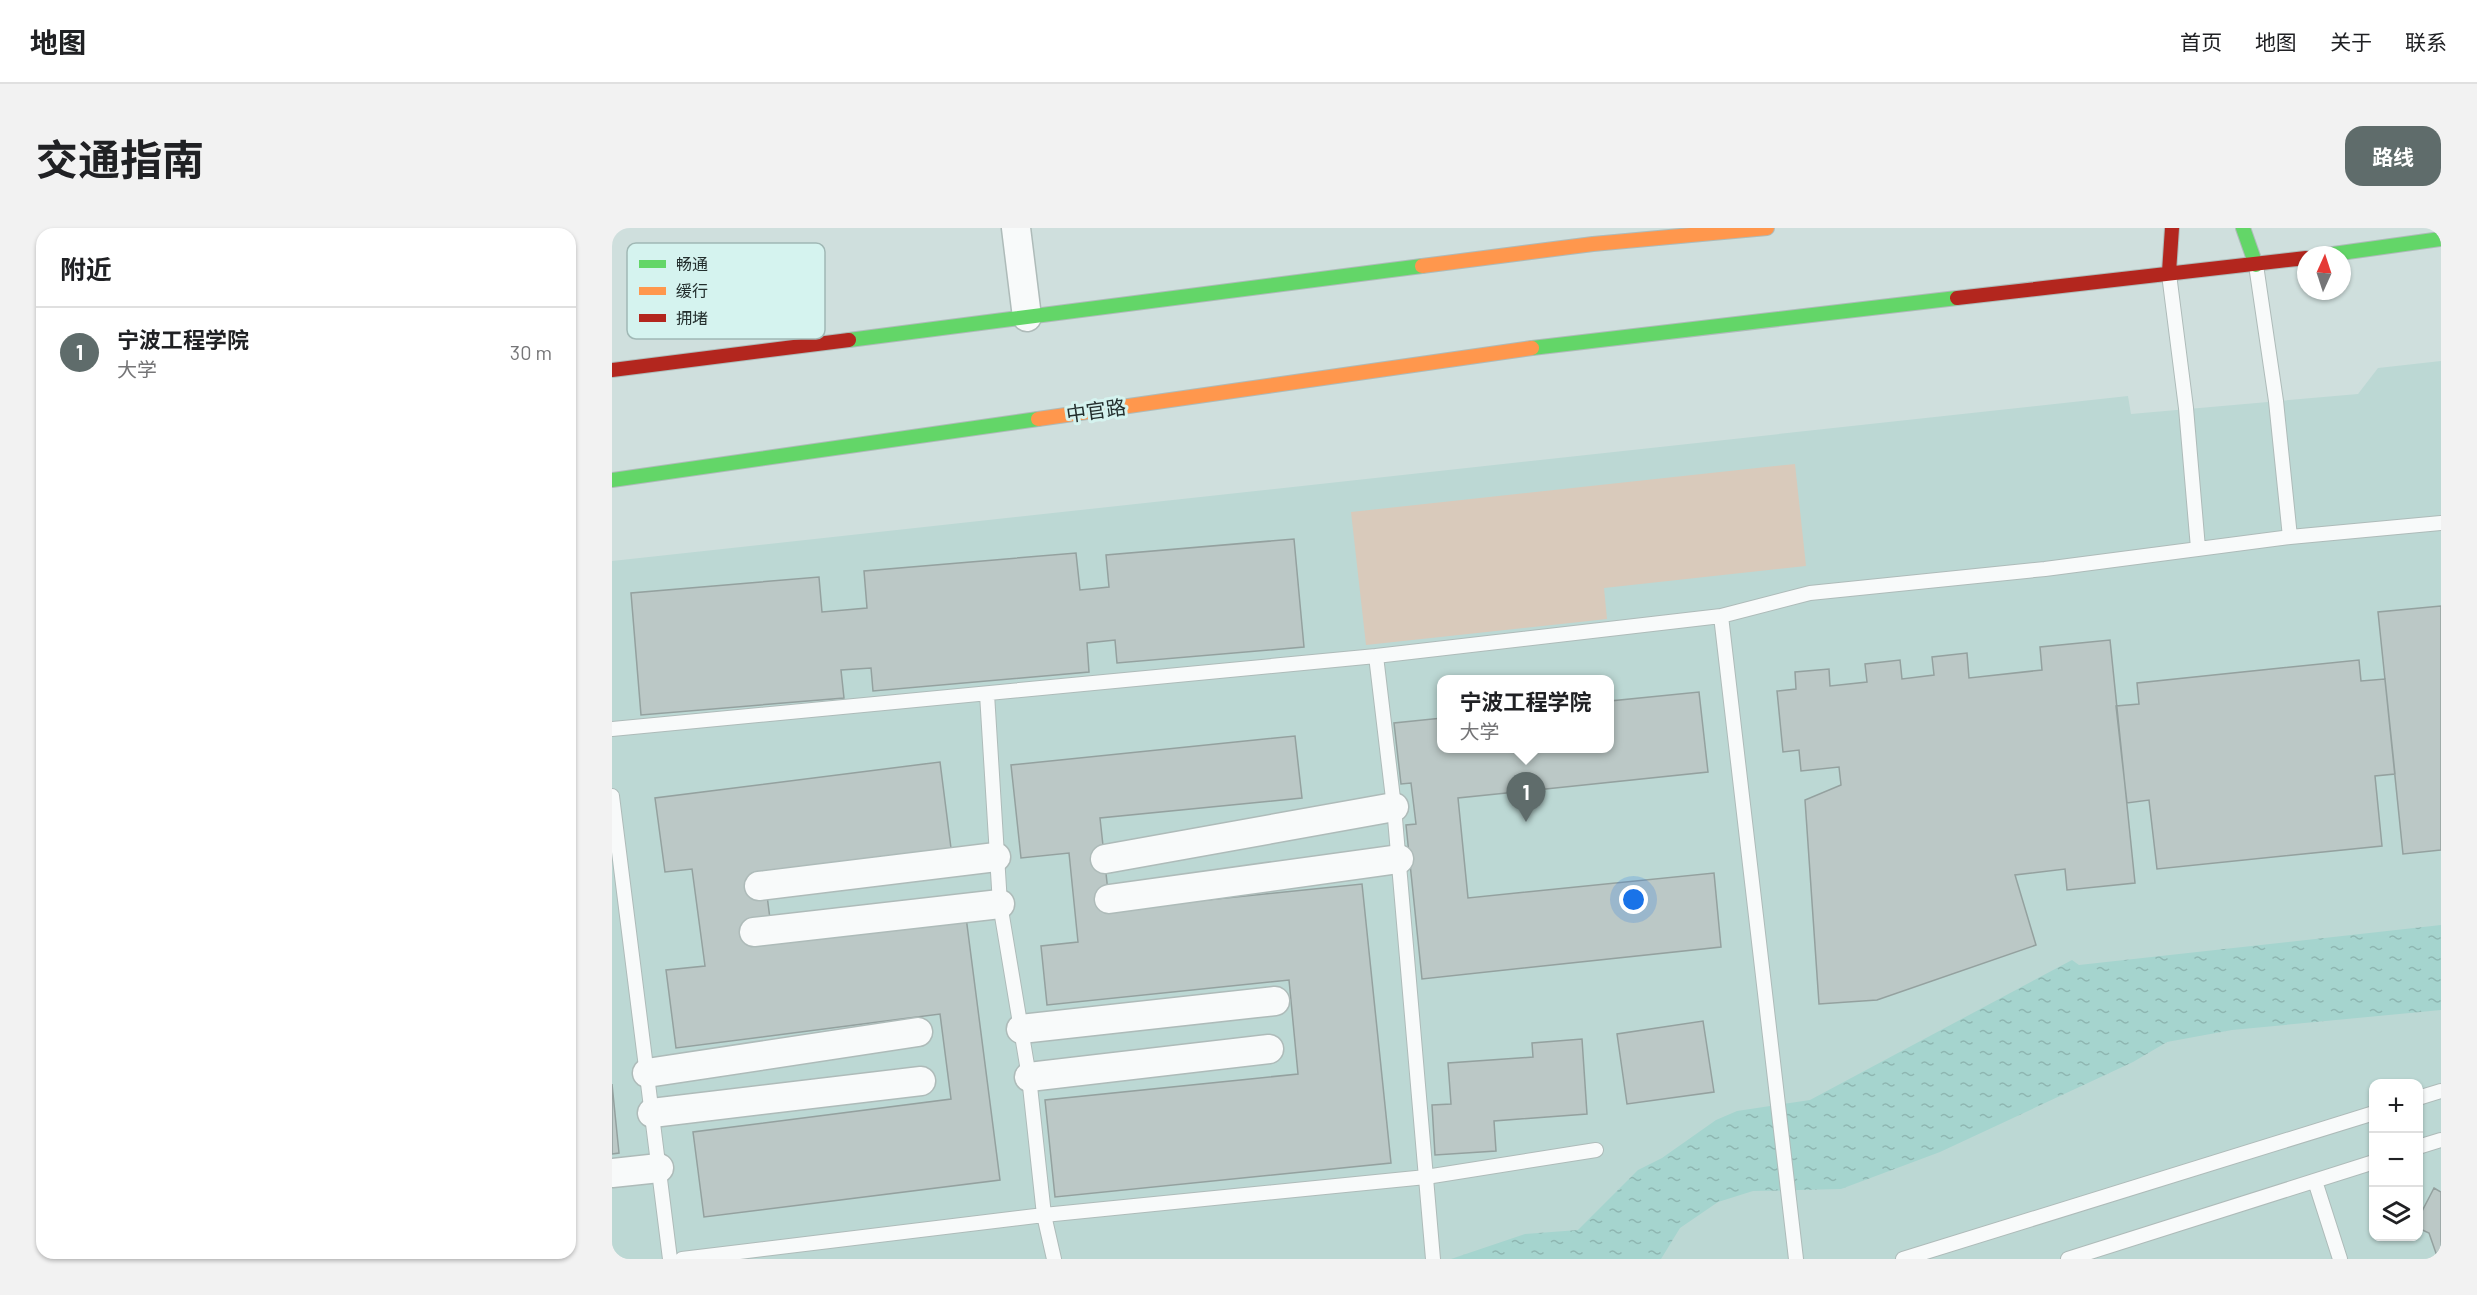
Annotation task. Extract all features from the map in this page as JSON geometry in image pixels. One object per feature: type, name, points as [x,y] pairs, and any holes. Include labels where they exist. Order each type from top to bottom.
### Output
[{"type":"main road","points":[[612,370],[1593,244],[1767,228]]},
{"type":"main road","points":[[2169,272],[2172,228]]},
{"type":"main road","points":[[2243,228],[2256,265]]},
{"type":"main road","points":[[2351,252],[2441,239]]},
{"type":"main road","name":"中官路","points":[[612,480],[1580,341],[2169,272],[2297,259]]},
{"type":"street","points":[[1016,228],[1027,317]]},
{"type":"street","points":[[1105,859],[1394,807]]},
{"type":"street","points":[[759,886],[996,857]]},
{"type":"street","points":[[1109,899],[1399,859]]},
{"type":"street","points":[[754,932],[1000,904]]},
{"type":"street","points":[[1021,1029],[1275,1001]]},
{"type":"street","points":[[647,1073],[918,1032]]},
{"type":"street","points":[[1029,1077],[1269,1049]]},
{"type":"street","points":[[652,1113],[921,1081]]},
{"type":"street","points":[[612,1173],[659,1168]]},
{"type":"lane","points":[[2256,265],[2276,401],[2290,537]]},
{"type":"lane","points":[[2169,272],[2186,408],[2198,548]]},
{"type":"lane","points":[[612,729],[1376,656],[1721,616],[1810,593],[2046,569],[2290,537],[2441,523]]},
{"type":"lane","points":[[1721,616],[1796,1259]]},
{"type":"lane","points":[[1376,656],[1399,859],[1433,1259]]},
{"type":"lane","points":[[987,694],[1000,904],[1029,1077],[1044,1215],[1054,1259]]},
{"type":"lane","points":[[612,796],[670,1259]]},
{"type":"lane","points":[[2423,1096],[2441,1091]]},
{"type":"lane","points":[[1903,1259],[2369,1114]]},
{"type":"lane","points":[[2423,1145],[2441,1140]]},
{"type":"lane","points":[[682,1259],[1044,1215],[1426,1177],[1596,1150]]},
{"type":"lane","points":[[2068,1259],[2369,1163]]},
{"type":"lane","points":[[2315,1181],[2340,1259]]},
{"type":"shaded area","points":[[2441,361],[2441,1259],[612,1259],[612,561],[2128,396],[2131,414],[2358,394],[2378,368]]},
{"type":"shaded area","points":[[1795,464],[1806,566],[1604,588],[1607,619],[1366,645],[1351,512]]},
{"type":"water","points":[[2441,925],[2441,1010],[2232,1030],[2167,1042],[2133,1062],[1940,1152],[1841,1189],[1753,1191],[1718,1202],[1680,1228],[1661,1259],[1451,1259],[1525,1234],[1578,1230],[1638,1170],[1662,1158],[1716,1120],[1737,1111],[1810,1100],[2072,960],[2079,965]]},
{"type":"building","points":[[1294,539],[1304,647],[1117,663],[1115,640],[1087,643],[1089,672],[873,691],[871,668],[841,670],[844,698],[641,715],[631,593],[819,577],[822,612],[867,608],[864,571],[1076,553],[1080,590],[1109,587],[1106,555]]},
{"type":"building","points":[[2441,606],[2441,850],[2403,854],[2378,612]]},
{"type":"building","points":[[2110,640],[2135,883],[2067,890],[2065,869],[2015,875],[2036,945],[1877,1000],[1819,1004],[1805,800],[1841,785],[1839,767],[1801,771],[1799,750],[1783,752],[1777,691],[1796,689],[1795,672],[1829,669],[1830,686],[1867,682],[1865,664],[1900,660],[1902,679],[1934,675],[1932,657],[1967,653],[1969,678],[2042,670],[2040,647]]},
{"type":"building","points":[[2359,660],[2361,681],[2385,679],[2395,774],[2375,776],[2382,846],[2157,869],[2149,800],[2127,803],[2116,706],[2139,704],[2137,683]]},
{"type":"building","points":[[1699,692],[1708,772],[1458,798],[1468,898],[1714,873],[1721,947],[1422,979],[1406,825],[1416,824],[1411,783],[1401,784],[1394,723],[1437,719],[1437,753],[1614,753],[1614,701]]},
{"type":"building","points":[[1295,736],[1302,798],[1100,818],[1110,910],[1362,884],[1391,1163],[1055,1197],[1045,1100],[1298,1074],[1289,980],[1047,1005],[1041,946],[1078,942],[1069,853],[1021,858],[1011,765]]},
{"type":"building","points":[[940,762],[952,856],[765,880],[773,942],[966,917],[1000,1180],[704,1217],[693,1132],[951,1099],[940,1014],[676,1048],[666,970],[705,966],[692,869],[665,872],[655,798]]},
{"type":"building","points":[[1703,1021],[1714,1092],[1627,1104],[1617,1034]]},
{"type":"building","points":[[1582,1039],[1587,1114],[1494,1121],[1496,1151],[1435,1155],[1432,1105],[1451,1104],[1448,1063],[1533,1057],[1532,1043]]},
{"type":"building","points":[[612,1084],[619,1153],[612,1154]]},
{"type":"building","points":[[2434,1188],[2441,1192],[2441,1259],[2438,1259],[2429,1233],[2423,1230],[2423,1209]]},
{"type":"traffic: fast","points":[[2243,228],[2256,265]]},
{"type":"traffic: fast","points":[[2351,252],[2441,239]]},
{"type":"traffic: fast","points":[[849,340],[1422,266]]},
{"type":"traffic: fast","points":[[1532,348],[1957,298]]},
{"type":"traffic: fast","points":[[612,480],[1038,419]]},
{"type":"traffic: slow","points":[[1422,266],[1593,244],[1767,228]]},
{"type":"traffic: slow","points":[[1038,419],[1532,348]]},
{"type":"traffic: jam","points":[[2169,272],[2172,228]]},
{"type":"traffic: jam","points":[[1957,298],[2297,259]]},
{"type":"traffic: jam","points":[[612,370],[849,340]]},
{"type":"place","name":"宁波工程学院","points":[[1526,822]]}]
